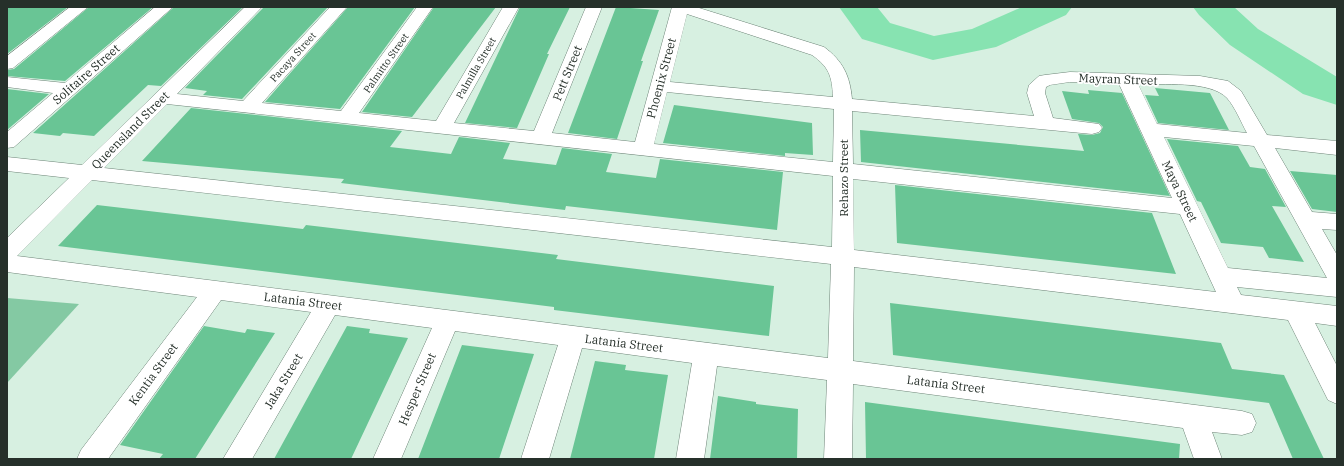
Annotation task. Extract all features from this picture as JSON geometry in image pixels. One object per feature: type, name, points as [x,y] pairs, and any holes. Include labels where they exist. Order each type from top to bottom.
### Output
[{"type":"street","points":[[7,64],[80,7]]},
{"type":"street","name":"Solitaire Street","points":[[7,142],[164,7]]},
{"type":"street","name":"Queensland Street","points":[[7,252],[254,7]]},
{"type":"street","name":"Pacaya Street","points":[[248,108],[339,7]]},
{"type":"street","name":"Palmitto Street","points":[[346,118],[425,7]]},
{"type":"street","name":"Palmilla Street","points":[[441,128],[511,7]]},
{"type":"street","name":"Pett Street","points":[[540,139],[594,7]]},
{"type":"street","name":"Phoenix Street","points":[[643,150],[680,7]]},
{"type":"street","name":"Rehazo Street","points":[[680,7],[818,51],[830,59],[837,69],[841,79],[843,257],[838,459]]},
{"type":"street","name":"Mayran Street","points":[[1045,123],[1036,93],[1038,85],[1045,80],[1070,77],[1210,82],[1222,85],[1235,95],[1262,141]]},
{"type":"street","name":"Maya Street","points":[[1126,79],[1233,303]]},
{"type":"street","points":[[7,82],[69,89]]},
{"type":"street","points":[[659,86],[1092,128]]},
{"type":"street","points":[[162,98],[842,172],[1187,207]]},
{"type":"street","points":[[1151,130],[1337,148]]},
{"type":"street","points":[[1262,141],[1337,275]]},
{"type":"street","points":[[7,164],[86,174],[843,257],[1337,316]]},
{"type":"street","points":[[1305,219],[1337,222]]},
{"type":"street","name":"Latania Street","points":[[7,263],[1242,423]]},
{"type":"street","points":[[1220,276],[1337,288]]},
{"type":"street","name":"Kentia Street","points":[[91,459],[216,289]]},
{"type":"street","name":"Jaka Street","points":[[237,459],[329,304]]},
{"type":"street","points":[[1296,310],[1337,392]]},
{"type":"street","name":"Hesper Street","points":[[387,459],[448,320]]},
{"type":"street","points":[[536,459],[573,336]]},
{"type":"street","points":[[690,459],[706,353]]},
{"type":"street","points":[[1193,416],[1208,459]]},
{"type":"green space","points":[[7,298],[79,304],[7,383]]},
{"type":"building","points":[[7,7],[68,7],[7,54]]},
{"type":"building","points":[[89,7],[153,7],[65,81],[7,76],[7,70],[14,69]]},
{"type":"building","points":[[174,7],[243,7],[161,86],[148,85],[94,136],[63,133],[60,136],[33,133]]},
{"type":"building","points":[[264,7],[328,7],[242,99],[203,95],[207,91],[185,88]]},
{"type":"building","points":[[348,7],[415,7],[340,109],[265,102]]},
{"type":"building","points":[[434,7],[496,7],[412,117],[362,112]]},
{"type":"building","points":[[520,7],[570,7],[547,54],[549,54],[517,128],[465,123]]},
{"type":"building","points":[[616,7],[659,10],[641,61],[643,61],[617,139],[568,133]]},
{"type":"building","points":[[1155,88],[1210,93],[1229,130],[1158,123],[1145,95],[1159,96]]},
{"type":"building","points":[[7,89],[49,94],[7,130]]},
{"type":"building","points":[[1088,90],[1122,93],[1170,196],[861,162],[860,130],[1084,151],[1078,134],[1092,135],[1100,133],[1103,127],[1099,123],[1072,119],[1062,91],[1089,94]]},
{"type":"building","points":[[674,105],[812,123],[813,155],[785,153],[785,156],[663,143]]},
{"type":"building","points":[[191,108],[402,131],[390,147],[451,154],[459,137],[510,143],[503,159],[556,165],[562,148],[612,154],[606,172],[656,178],[660,159],[783,172],[777,230],[566,206],[565,210],[341,183],[344,179],[142,161]]},
{"type":"building","points":[[1167,139],[1238,146],[1250,167],[1265,169],[1286,207],[1272,206],[1304,262],[1269,258],[1263,247],[1221,243],[1201,202],[1197,201]]},
{"type":"building","points":[[1290,171],[1337,175],[1337,212],[1312,209]]},
{"type":"building","points":[[895,185],[1152,213],[1176,274],[897,243]]},
{"type":"building","points":[[97,205],[303,229],[306,225],[558,255],[556,259],[774,286],[769,336],[554,310],[554,307],[58,246]]},
{"type":"building","points":[[890,303],[1221,343],[1232,369],[1284,375],[1324,459],[1293,459],[1269,403],[893,355]]},
{"type":"building","points":[[204,326],[245,333],[247,329],[275,333],[195,459],[159,459],[163,454],[120,445]]},
{"type":"building","points":[[347,326],[370,329],[369,333],[408,338],[351,459],[274,459]]},
{"type":"building","points":[[462,345],[534,354],[499,459],[418,459]]},
{"type":"building","points":[[595,361],[626,365],[625,370],[668,375],[654,459],[570,459]]},
{"type":"building","points":[[718,396],[756,402],[756,404],[798,409],[797,459],[710,459]]},
{"type":"building","points":[[865,402],[1180,444],[1179,459],[866,459]]},
{"type":"waterway","points":[[858,7],[876,31],[933,48],[982,39],[1053,7]]},
{"type":"waterway","points":[[1212,7],[1244,37],[1318,85],[1337,92]]}]
